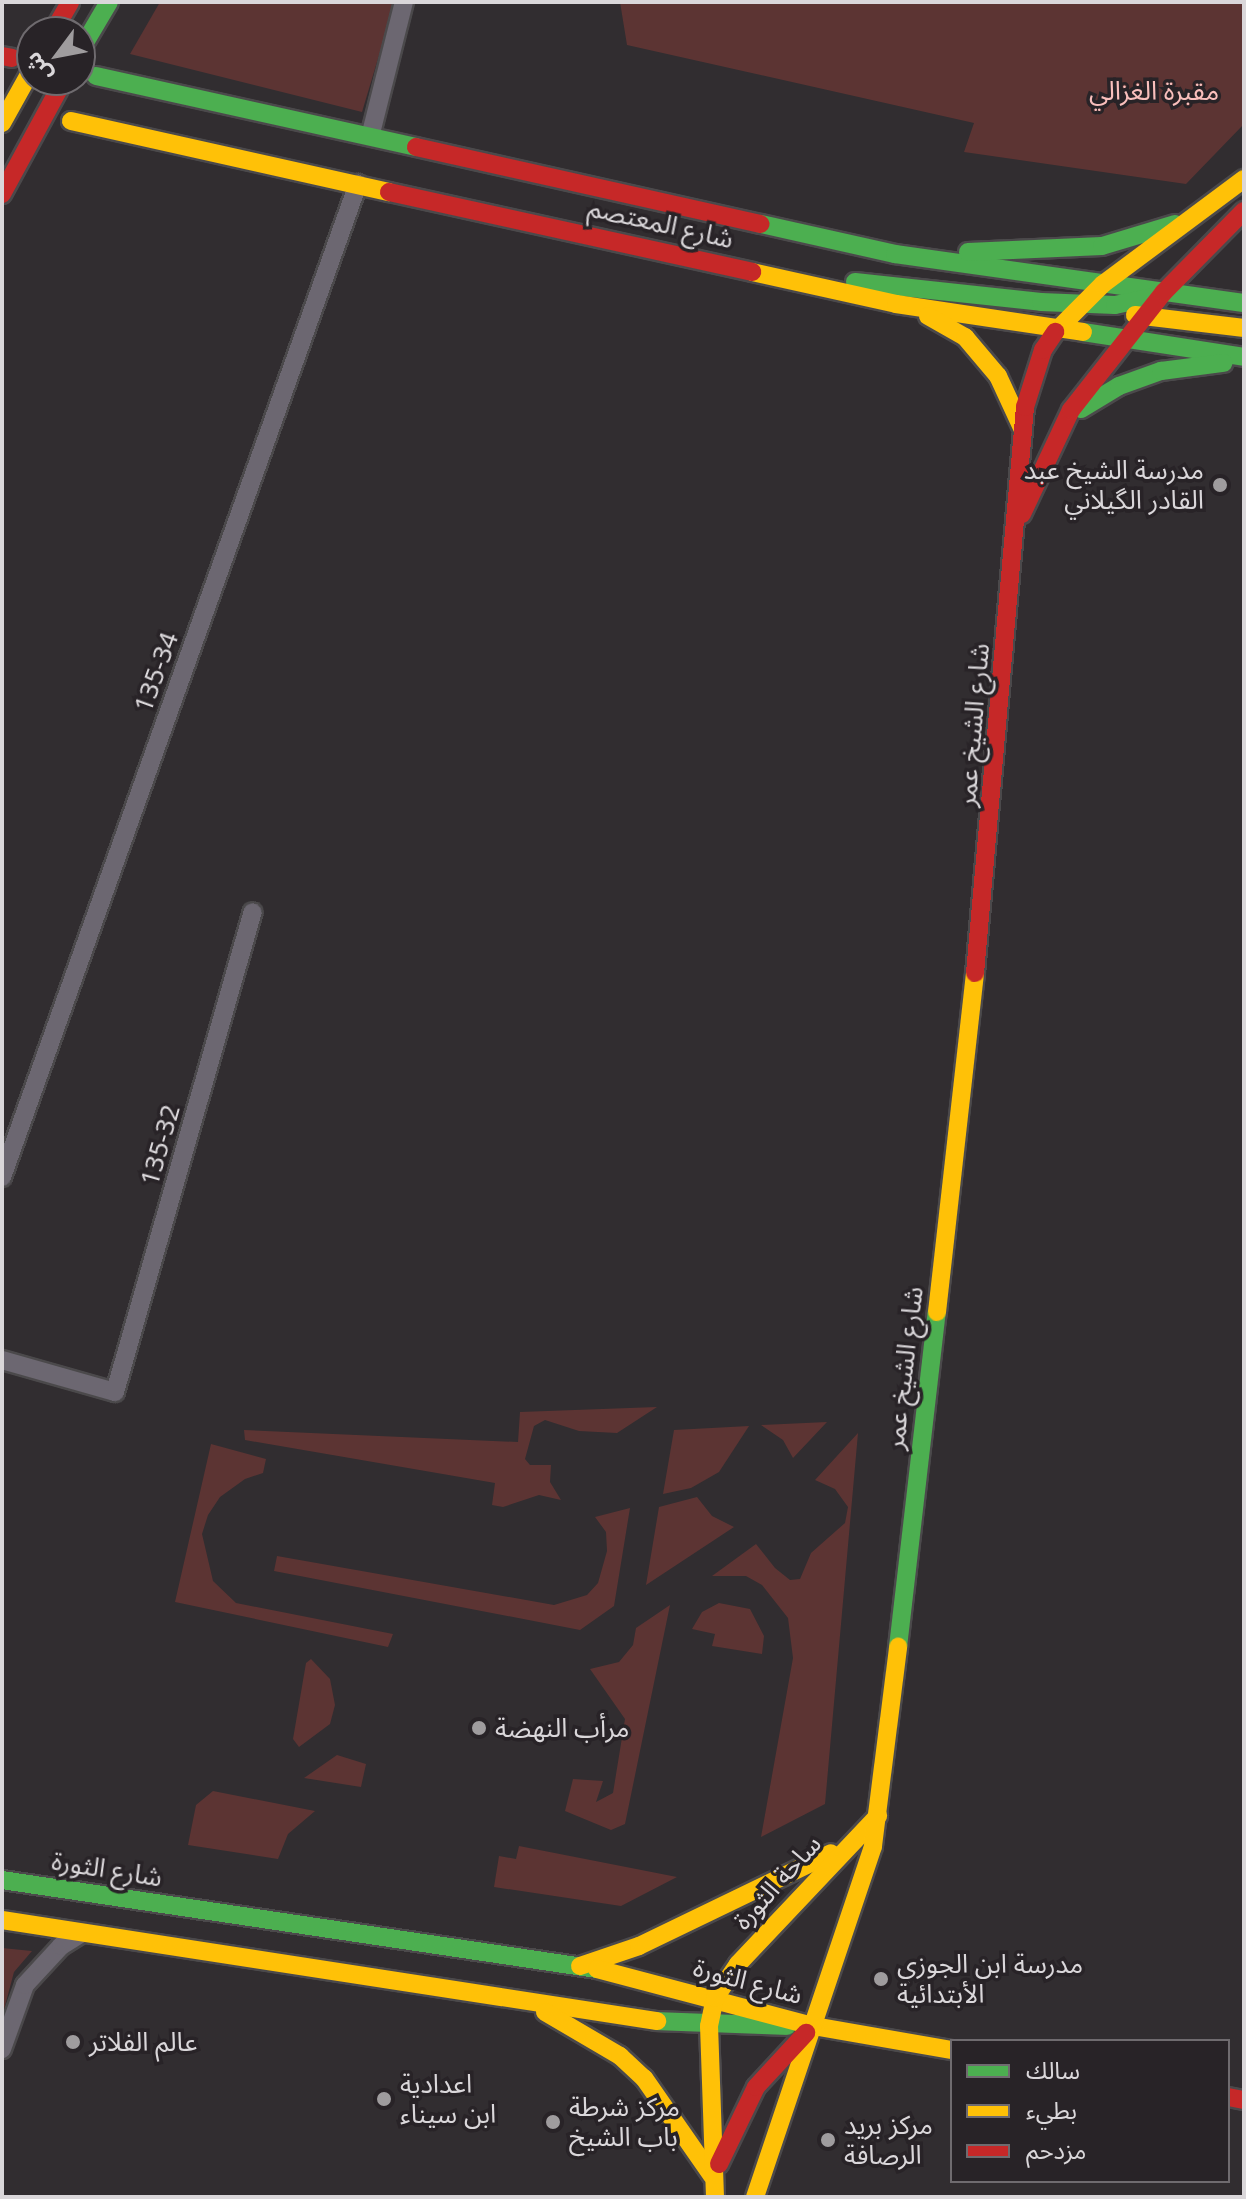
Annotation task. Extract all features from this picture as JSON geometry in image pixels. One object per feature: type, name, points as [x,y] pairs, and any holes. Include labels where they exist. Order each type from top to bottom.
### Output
[{"type":"main road","points":[[96,24],[109,2]]},
{"type":"main road","name":"شارع المعتصم","points":[[96,76],[371,133],[623,196],[895,254],[1244,303]]},
{"type":"main road","points":[[2,123],[17,96]]},
{"type":"main road","points":[[2,194],[55,96]]},
{"type":"main road","name":"شارع المعتصم","points":[[71,121],[896,304],[1244,359]]},
{"type":"main road","name":"شارع الشيخ عمر","points":[[755,2197],[873,1846],[878,1816],[968,1046],[1017,527],[1023,428],[1043,350],[1057,330],[1103,284],[1207,210],[1244,179]]},
{"type":"main road","points":[[895,254],[1102,246],[1207,210]]},
{"type":"main road","name":"شارع الشيخ عمر","points":[[1017,527],[1067,416],[1164,292],[1244,211]]},
{"type":"main road","points":[[773,276],[1083,304],[1146,316],[1244,328]]},
{"type":"main road","points":[[1067,416],[1100,336],[1103,284]]},
{"type":"main road","points":[[1057,330],[1083,315],[1145,301],[1164,292]]},
{"type":"main road","points":[[896,304],[939,320],[965,337],[998,376],[1023,428]]},
{"type":"main road","points":[[1067,416],[1109,391],[1161,371],[1244,359]]},
{"type":"main road","name":"ساحة الثورة","points":[[714,2188],[709,2026],[715,1998],[738,1964],[847,1844],[878,1816]]},
{"type":"main road","points":[[579,1966],[639,1946],[847,1844]]},
{"type":"main road","name":"شارع الثورة","points":[[2,1880],[579,1966],[715,1998],[813,2026]]},
{"type":"main road","name":"شارع الثورة","points":[[2,1920],[532,2005],[709,2026],[813,2026]]},
{"type":"main road","points":[[532,2005],[620,2056],[644,2078],[691,2139],[714,2188]]},
{"type":"main road","points":[[714,2188],[727,2140],[756,2087],[813,2026],[950,2050]]},
{"type":"street","points":[[371,133],[404,2]]},
{"type":"street","name":"135-34","points":[[2,1177],[358,184]]},
{"type":"street","name":"135-32","points":[[2,1360],[115,1392],[253,912]]},
{"type":"street","points":[[2,2049],[25,1985],[61,1946],[82,1933]]},
{"type":"green space","points":[[160,2],[395,2],[362,112],[130,54]]},
{"type":"green space","name":"مقبرة الغزالي","points":[[620,2],[1244,2],[1244,124],[1186,184],[964,152],[974,123],[627,45]]},
{"type":"green space","points":[[657,1407],[617,1433],[579,1431],[545,1420],[534,1426],[525,1459],[530,1465],[551,1465],[550,1482],[561,1500],[539,1495],[503,1507],[492,1505],[495,1483],[245,1440],[244,1430],[518,1442],[520,1412]]},
{"type":"green space","points":[[827,1422],[793,1458],[783,1440],[761,1425]]},
{"type":"green space","points":[[749,1426],[719,1472],[691,1488],[663,1494],[674,1430]]},
{"type":"green space","points":[[858,1433],[825,1804],[761,1837],[793,1658],[788,1618],[762,1585],[746,1576],[712,1576],[756,1544],[775,1568],[790,1580],[800,1579],[811,1553],[845,1523],[848,1507],[835,1489],[815,1480]]},
{"type":"green space","points":[[211,1444],[266,1459],[263,1473],[245,1479],[220,1497],[208,1515],[202,1534],[213,1581],[236,1603],[393,1634],[388,1647],[175,1602]]},
{"type":"green space","points":[[697,1497],[712,1516],[734,1527],[646,1585],[659,1507]]},
{"type":"green space","points":[[630,1508],[614,1606],[580,1630],[274,1571],[277,1556],[554,1605],[587,1595],[598,1583],[607,1551],[606,1532],[595,1517]]},
{"type":"green space","points":[[719,1603],[750,1609],[764,1636],[762,1654],[712,1646],[715,1634],[692,1629],[702,1612]]},
{"type":"green space","points":[[670,1605],[625,1824],[611,1830],[565,1811],[573,1779],[603,1781],[596,1802],[613,1793],[625,1719],[590,1669],[619,1662],[633,1645],[636,1628]]},
{"type":"green space","points":[[311,1659],[330,1679],[335,1705],[330,1724],[299,1747],[293,1739],[306,1663]]},
{"type":"green space","points":[[337,1755],[366,1764],[361,1787],[304,1778]]},
{"type":"green space","points":[[213,1791],[315,1811],[288,1834],[278,1859],[188,1845],[196,1805]]},
{"type":"green space","points":[[519,1846],[677,1877],[621,1906],[494,1887],[499,1856],[516,1859]]},
{"type":"green space","points":[[2,1948],[32,1951],[14,1972],[2,2017]]},
{"type":"traffic: fast","points":[[96,24],[109,2]]},
{"type":"traffic: fast","points":[[96,76],[416,147]]},
{"type":"traffic: fast","points":[[761,224],[895,254],[1244,303]]},
{"type":"traffic: fast","points":[[968,252],[1102,246],[1175,224]]},
{"type":"traffic: fast","points":[[855,282],[1041,302],[1115,305],[1152,297]]},
{"type":"traffic: fast","points":[[1083,332],[1244,357]]},
{"type":"traffic: fast","points":[[1081,409],[1119,386],[1161,371],[1223,363]]},
{"type":"traffic: fast","points":[[898,1647],[937,1312]]},
{"type":"traffic: fast","points":[[2,1880],[597,1969]]},
{"type":"traffic: fast","points":[[657,2021],[787,2026]]},
{"type":"traffic: slow","points":[[2,123],[17,96]]},
{"type":"traffic: slow","points":[[71,121],[389,192]]},
{"type":"traffic: slow","points":[[1055,332],[1103,284],[1244,179]]},
{"type":"traffic: slow","points":[[752,272],[896,304],[1083,332]]},
{"type":"traffic: slow","points":[[1135,315],[1244,328]]},
{"type":"traffic: slow","points":[[928,316],[965,337],[998,376],[1022,428]]},
{"type":"traffic: slow","points":[[937,1312],[975,973]]},
{"type":"traffic: slow","points":[[755,2197],[873,1846],[898,1647]]},
{"type":"traffic: slow","points":[[715,2197],[709,2026],[715,1998],[738,1964],[878,1816]]},
{"type":"traffic: slow","points":[[580,1966],[639,1946],[831,1853]]},
{"type":"traffic: slow","points":[[2,1920],[657,2021]]},
{"type":"traffic: slow","points":[[597,1969],[813,2026],[950,2050]]},
{"type":"traffic: slow","points":[[545,2012],[620,2056],[644,2078],[712,2176]]},
{"type":"traffic: jam","points":[[62,16],[70,2]]},
{"type":"traffic: jam","points":[[2,56],[12,58]]},
{"type":"traffic: jam","points":[[2,194],[55,96]]},
{"type":"traffic: jam","points":[[416,147],[761,224]]},
{"type":"traffic: jam","points":[[389,192],[752,272]]},
{"type":"traffic: jam","points":[[1022,514],[1071,410],[1164,292],[1244,211]]},
{"type":"traffic: jam","points":[[975,973],[1025,407],[1043,350],[1055,332]]},
{"type":"traffic: jam","points":[[719,2164],[756,2087],[806,2033]]},
{"type":"traffic: jam","points":[[1230,2097],[1244,2100]]},
{"type":"place","name":"مدرسة الشيخ عبد القادر الگيلاني","points":[[1220,485]]},
{"type":"place","name":"مرأب النهضة","points":[[479,1728]]},
{"type":"place","name":"مدرسة ابن الجوزي الأبتدائية","points":[[881,1979]]},
{"type":"place","name":"عالم الفلاتر","points":[[73,2042]]},
{"type":"place","name":"اعدادية ابن سيناء","points":[[384,2099]]},
{"type":"place","name":"مركز شرطة باب الشيخ","points":[[553,2122]]},
{"type":"place","name":"مركز بريد الرصافة","points":[[828,2140]]}]
